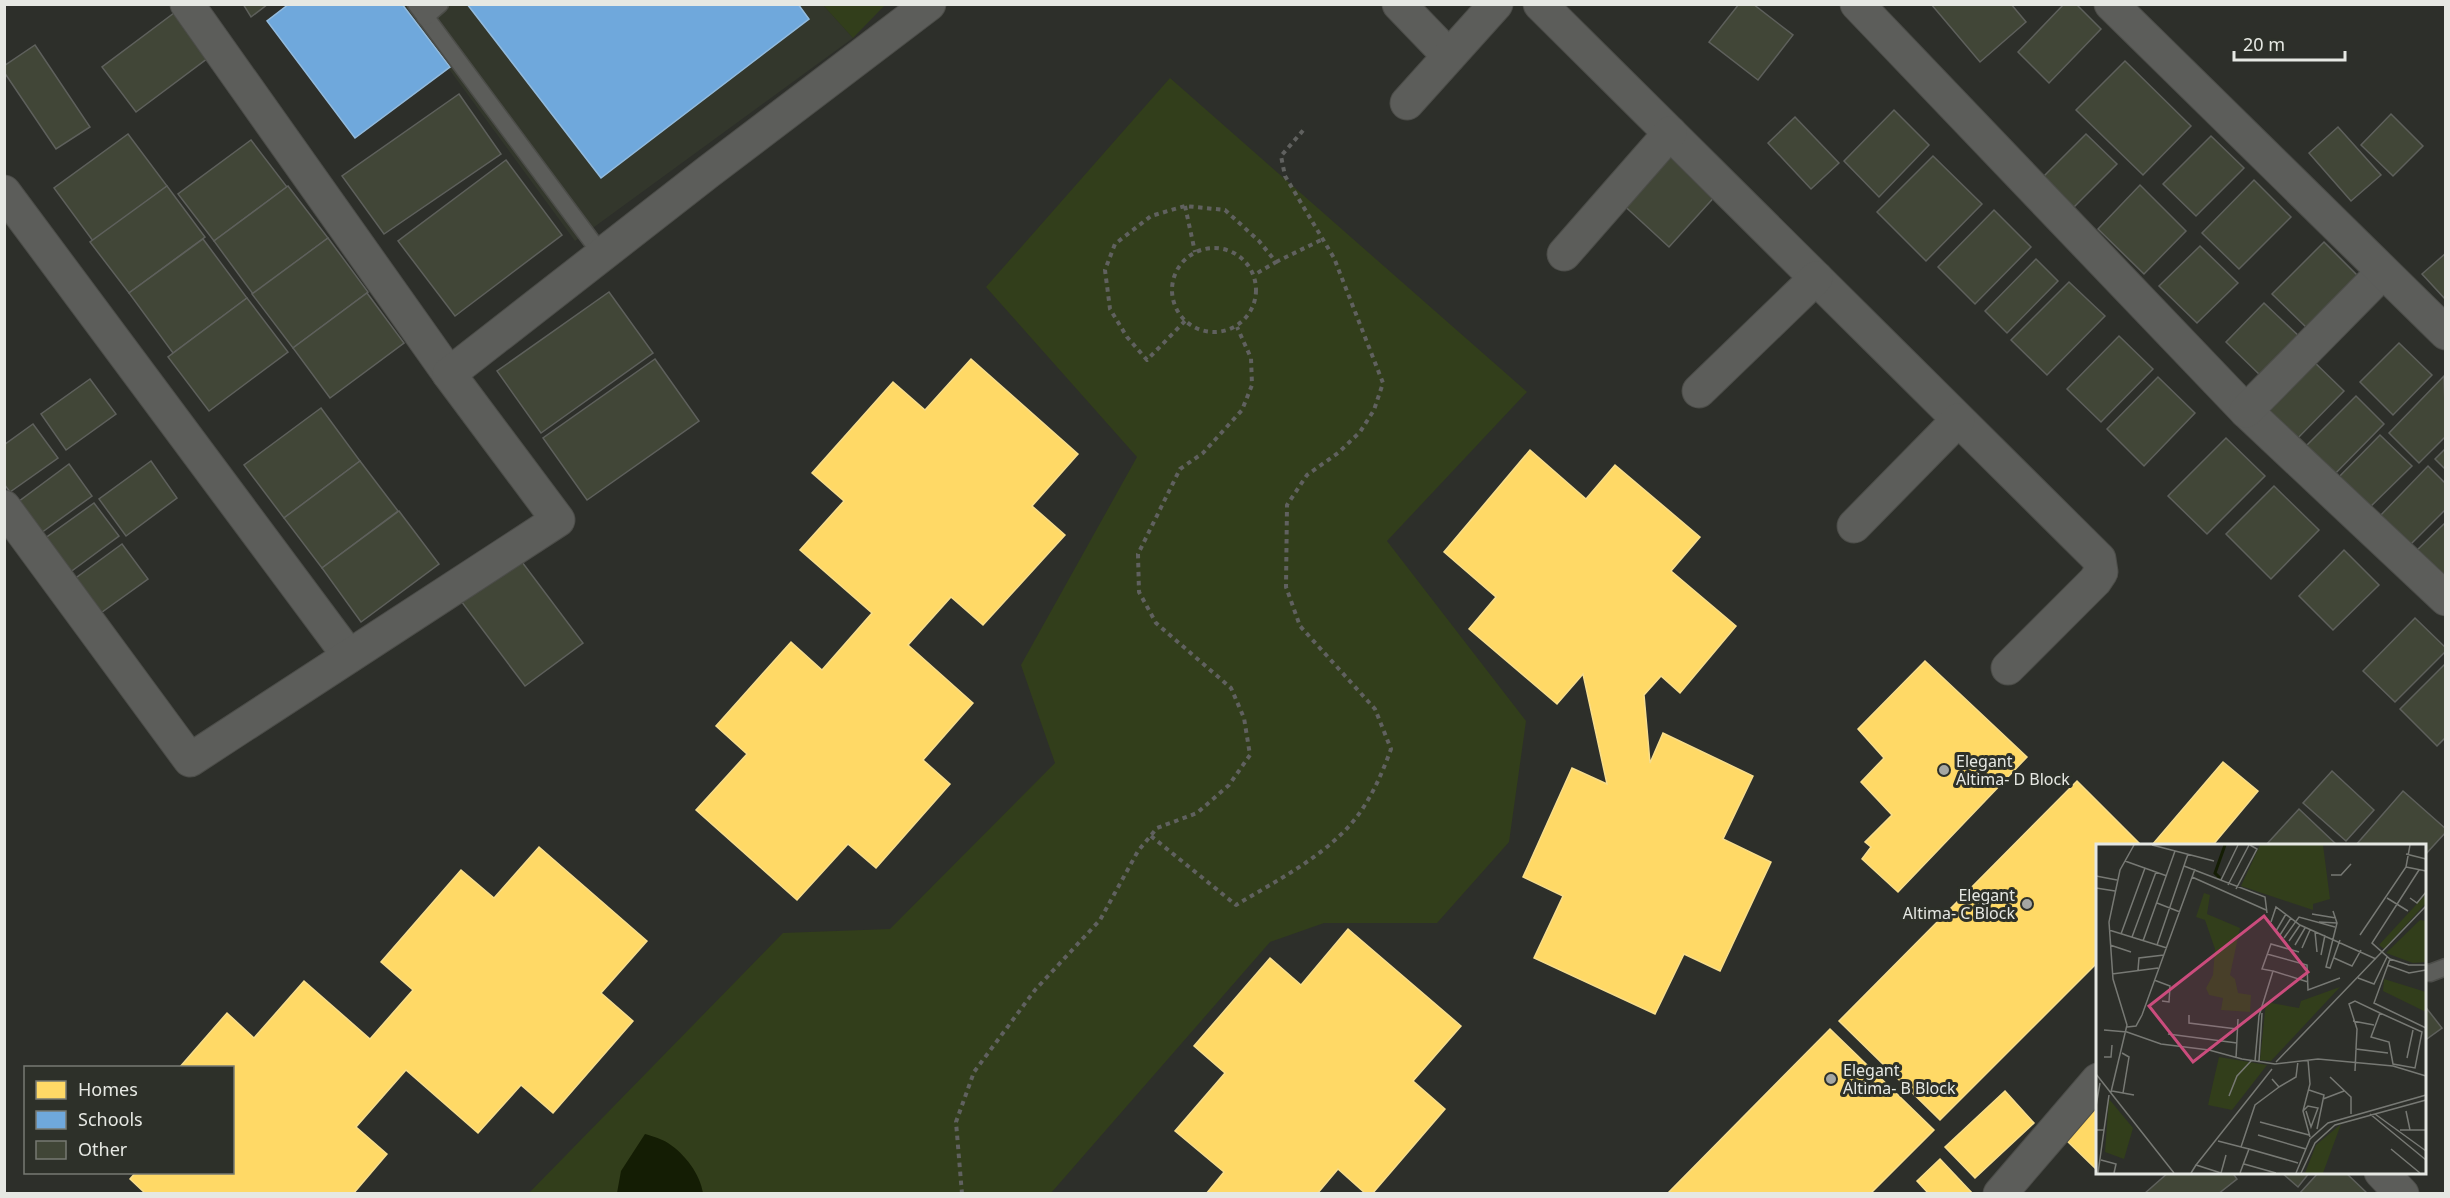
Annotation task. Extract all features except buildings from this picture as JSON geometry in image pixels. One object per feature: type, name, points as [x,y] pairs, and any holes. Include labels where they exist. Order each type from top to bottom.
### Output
[{"type":"street","points":[[4,507],[190,760],[558,519],[450,374],[188,4]]},
{"type":"street","points":[[450,374],[929,4]]},
{"type":"street","points":[[1399,4],[1449,56]]},
{"type":"street","points":[[1407,103],[1496,4]]},
{"type":"street","points":[[1540,4],[2099,559],[2101,572],[2095,581],[2008,668]]},
{"type":"street","points":[[1857,4],[2246,411],[2445,599]]},
{"type":"street","points":[[2110,4],[2445,333]]},
{"type":"street","points":[[1564,254],[1670,133]]},
{"type":"street","points":[[4,192],[349,656]]},
{"type":"street","points":[[2246,411],[2383,272]]},
{"type":"street","points":[[1699,391],[1816,278]]},
{"type":"street","points":[[1854,526],[1958,420]]},
{"type":"street","points":[[2000,1194],[2096,1081]]},
{"type":"street","points":[[2382,1174],[2402,1194]]},
{"type":"lane","points":[[440,4],[420,11],[602,255]]},
{"type":"lane","points":[[2426,972],[2445,967]]},
{"type":"path","points":[[1150,836],[1236,905],[1332,843],[1360,813],[1380,778],[1391,749],[1375,709],[1300,626],[1286,586],[1287,505],[1307,475],[1338,453],[1360,432],[1374,410],[1383,383],[1334,258],[1285,176],[1281,156],[1306,126]]},
{"type":"path","points":[[1185,321],[1147,360],[1127,337],[1110,309],[1106,270],[1115,244],[1151,216],[1185,206],[1225,210],[1259,241],[1276,262]]},
{"type":"path","points":[[1185,206],[1196,252]]},
{"type":"path","points":[[1254,275],[1323,239]]},
{"type":"path","points":[[1208,248],[1235,253],[1254,275],[1257,290],[1255,304],[1248,316],[1237,327],[1224,332],[1209,333],[1185,321],[1172,297],[1172,283],[1176,271],[1184,260],[1208,248]]},
{"type":"path","points":[[962,1194],[956,1122],[974,1072],[1035,990],[1101,920],[1138,851],[1156,828],[1197,813],[1229,785],[1250,755],[1244,718],[1231,688],[1156,623],[1139,592],[1138,554],[1180,469],[1203,453],[1242,410],[1252,385],[1251,358],[1237,327]]},
{"type":"shaded area","points":[[402,5],[823,5],[853,38],[575,241]]},
{"type":"shaded area","points":[[823,5],[885,5],[853,38]]},
{"type":"shaded area","points":[[1170,78],[1527,392],[1387,541],[1526,721],[1509,842],[1437,923],[1324,923],[1270,942],[1051,1193],[528,1194],[783,933],[890,929],[1055,763],[1021,665],[1137,457],[986,287]]},
{"type":"shaded area","points":[[645,1134],[666,1142],[680,1153],[691,1165],[703,1193],[617,1193],[621,1171]]},
{"type":"place","name":"Elegant Altima- D Block","points":[[1944,770]]},
{"type":"place","name":"Elegant Altima- C Block","points":[[2027,904]]},
{"type":"place","name":"Elegant Altima- B Block","points":[[1831,1079]]}]
